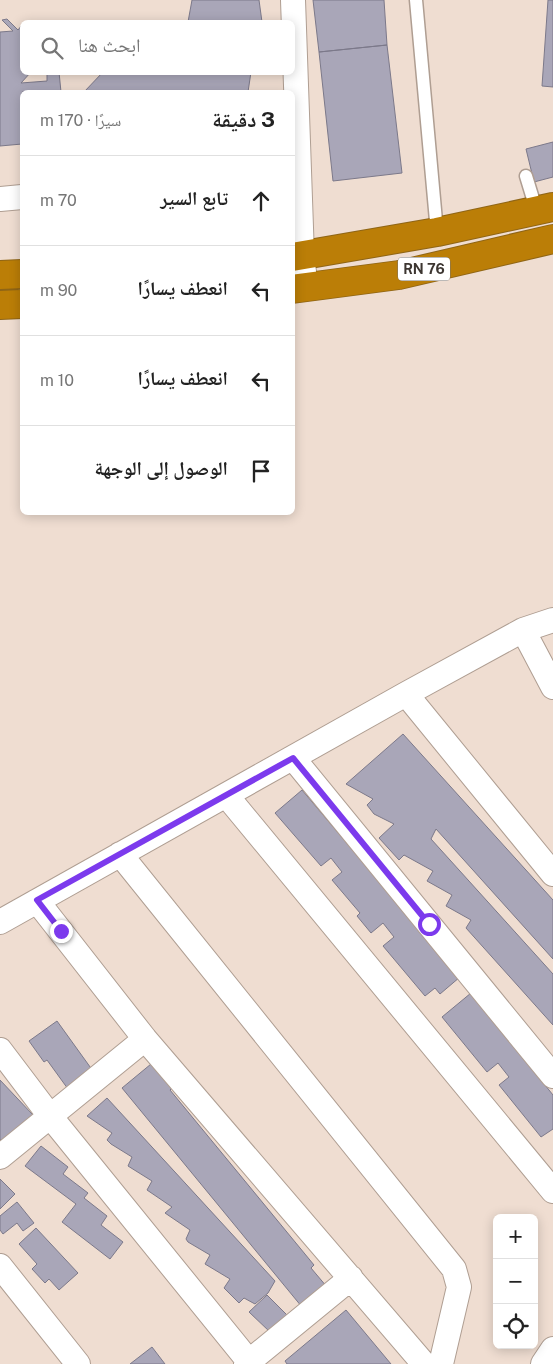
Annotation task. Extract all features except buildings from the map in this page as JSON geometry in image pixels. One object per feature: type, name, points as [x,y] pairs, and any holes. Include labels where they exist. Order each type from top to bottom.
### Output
[{"type":"highway","name":"RN 76","points":[[297,257],[437,232],[545,210]]},
{"type":"highway","name":"RN 76","points":[[299,289],[399,275],[553,239]]},
{"type":"highway","points":[[0,275],[20,274]]},
{"type":"highway","points":[[0,306],[20,304]]},
{"type":"street","points":[[293,0],[293,20]]},
{"type":"street","points":[[294,75],[295,90]]},
{"type":"street","points":[[295,117],[299,289]]},
{"type":"street","points":[[0,198],[20,197]]},
{"type":"street","points":[[0,922],[523,630],[553,620]]},
{"type":"street","points":[[523,630],[553,687]]},
{"type":"street","points":[[406,694],[553,874]]},
{"type":"street","points":[[293,758],[553,1076]]},
{"type":"street","points":[[226,795],[553,1191]]},
{"type":"street","points":[[120,854],[454,1270],[459,1287],[440,1364]]},
{"type":"street","points":[[37,900],[145,1039],[424,1364]]},
{"type":"street","points":[[0,1157],[145,1039]]},
{"type":"street","points":[[0,1050],[50,1116],[249,1363],[351,1278]]},
{"type":"street","points":[[0,1266],[78,1364]]},
{"type":"street","points":[[543,1364],[553,1349]]},
{"type":"lane","points":[[416,0],[437,232]]},
{"type":"lane","points":[[526,176],[545,210]]},
{"type":"route","points":[[61,931],[37,900],[293,758],[429,924]]}]
